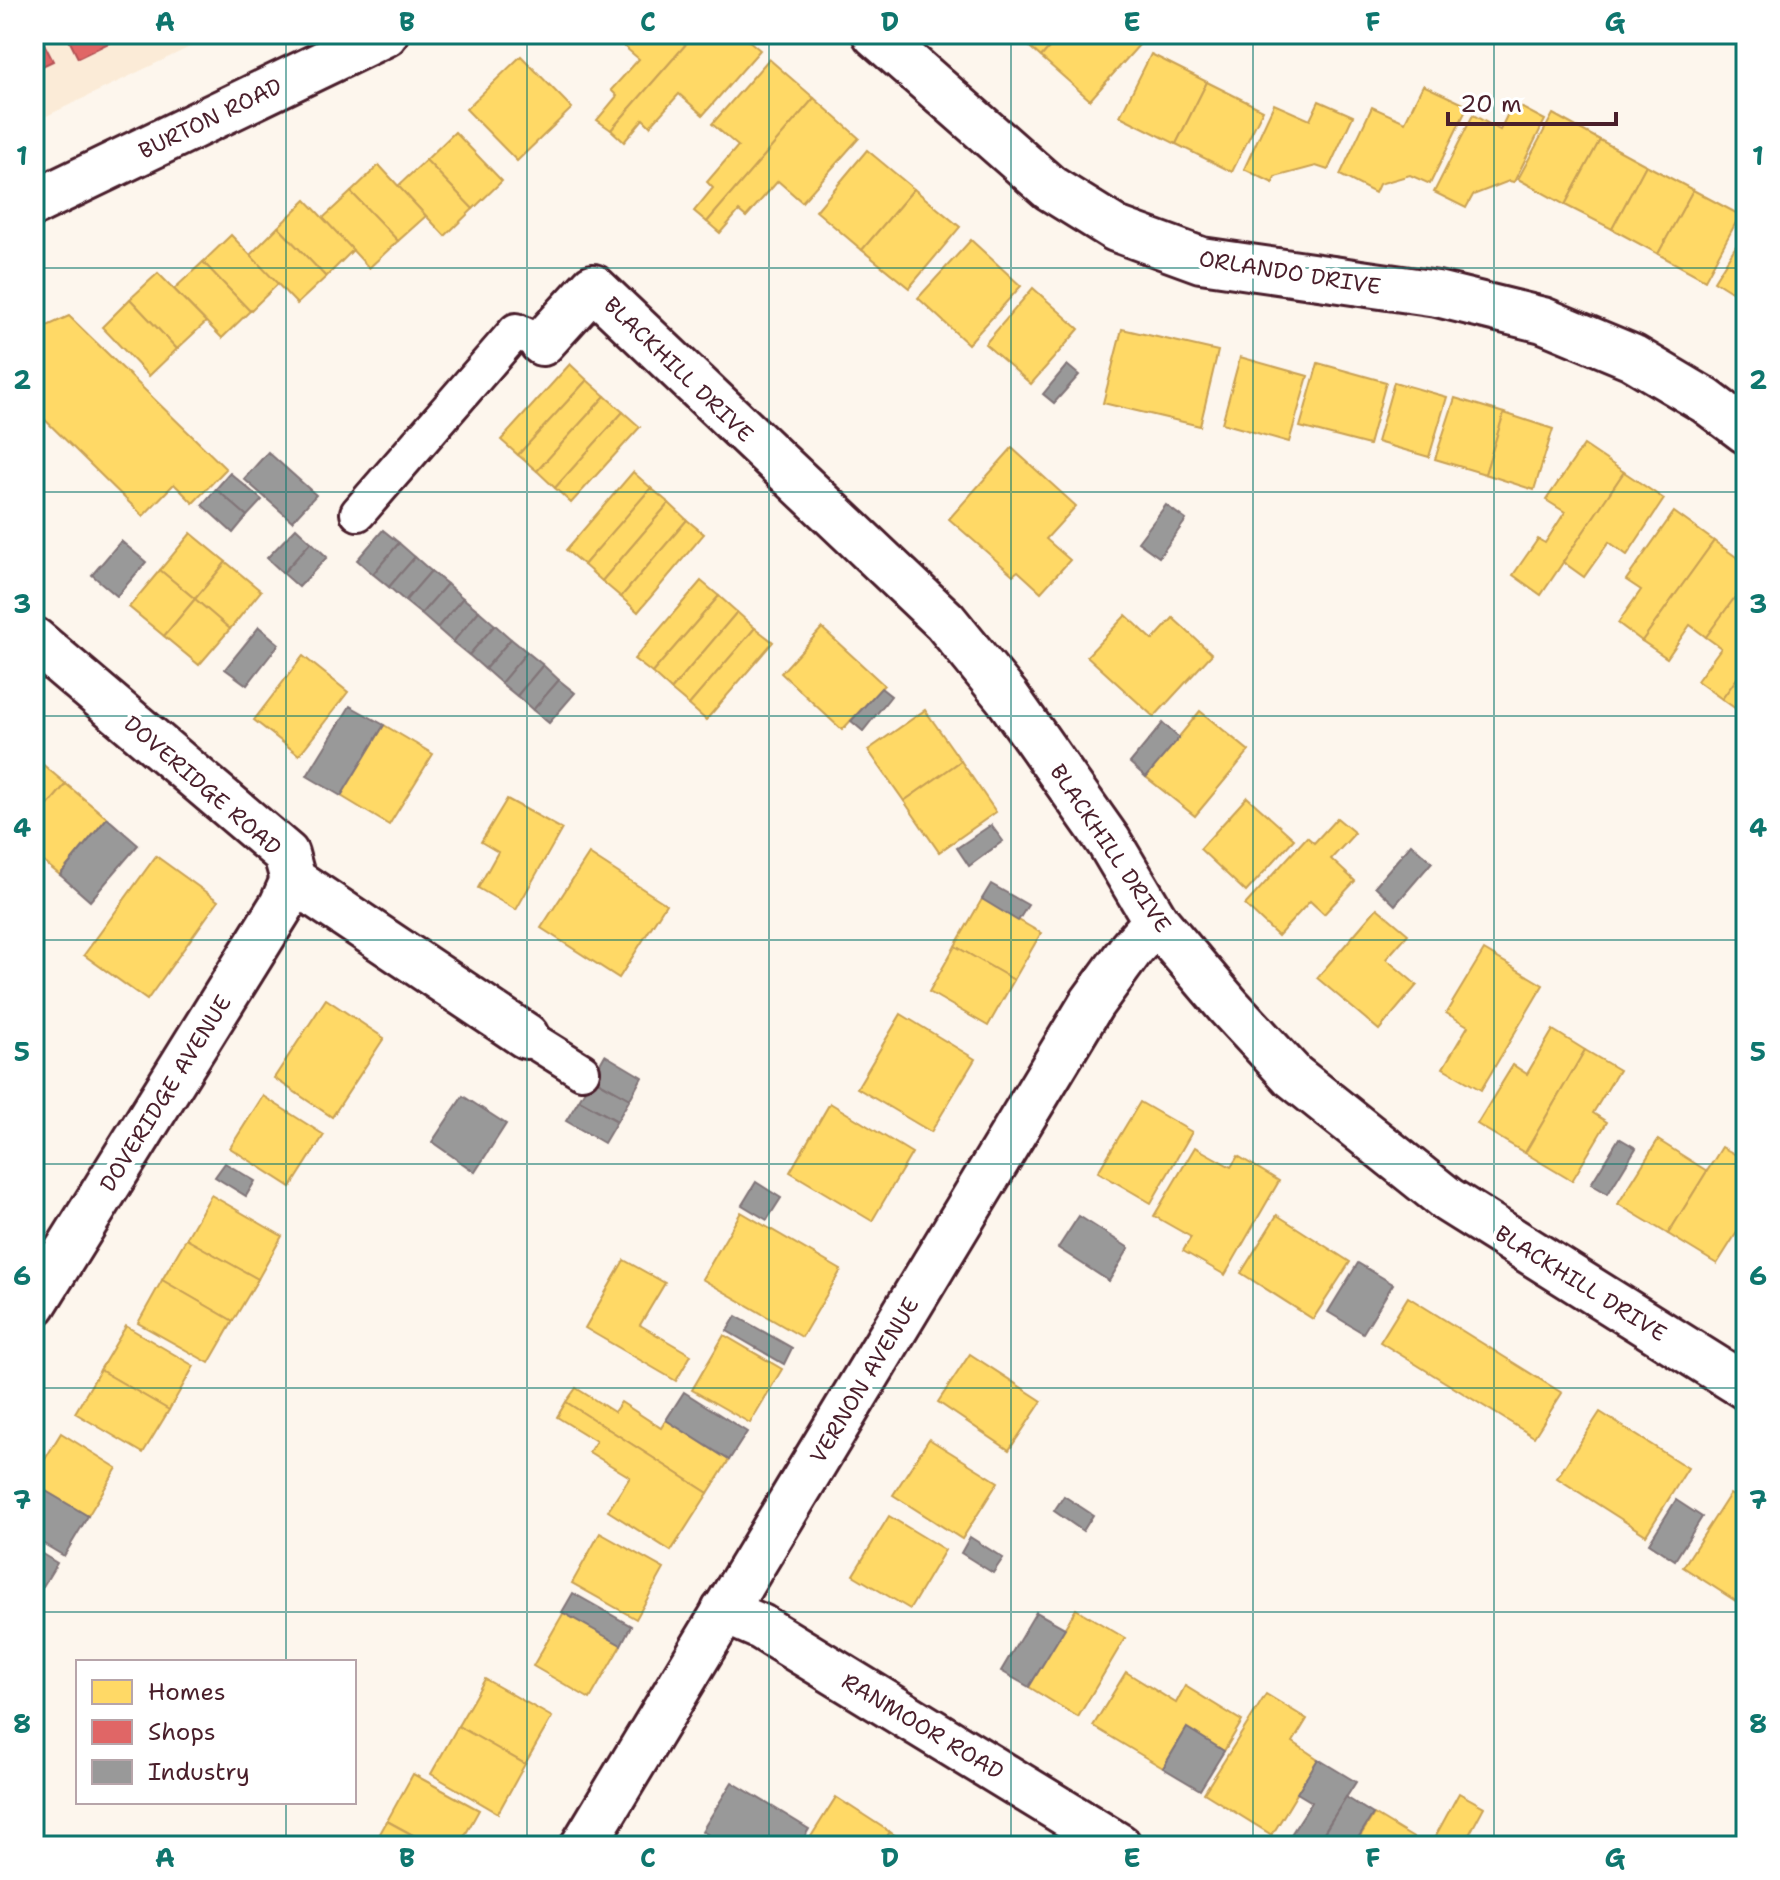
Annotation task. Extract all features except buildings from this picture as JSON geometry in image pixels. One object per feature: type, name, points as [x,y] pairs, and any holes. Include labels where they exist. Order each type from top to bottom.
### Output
[{"type":"street","name":"BURTON ROAD","points":[[34,203],[385,34]]},
{"type":"street","name":"ORLANDO DRIVE","points":[[875,34],[1050,188],[1116,229],[1201,260],[1437,294],[1543,320],[1632,357],[1706,401],[1746,431]]},
{"type":"street","name":"BLACKHILL DRIVE","points":[[542,343],[593,287],[945,621],[1016,709],[1109,842],[1156,921],[1293,1076],[1448,1200],[1746,1387]]},
{"type":"street","name":"DOVERIDGE ROAD","points":[[34,640],[286,854],[293,880],[526,1036]]},
{"type":"street","name":"DOVERIDGE AVENUE","points":[[34,1304],[282,905],[293,880]]},
{"type":"street","name":"VERNON AVENUE","points":[[583,1846],[1092,1003],[1156,921]]},
{"type":"street","name":"RANMOOR ROAD","points":[[724,1611],[761,1627],[1119,1846]]},
{"type":"lane","points":[[358,513],[516,331],[542,343]]},
{"type":"lane","points":[[526,1036],[582,1071]]},
{"type":"shaded area","points":[[34,34],[217,34],[34,122]]}]
